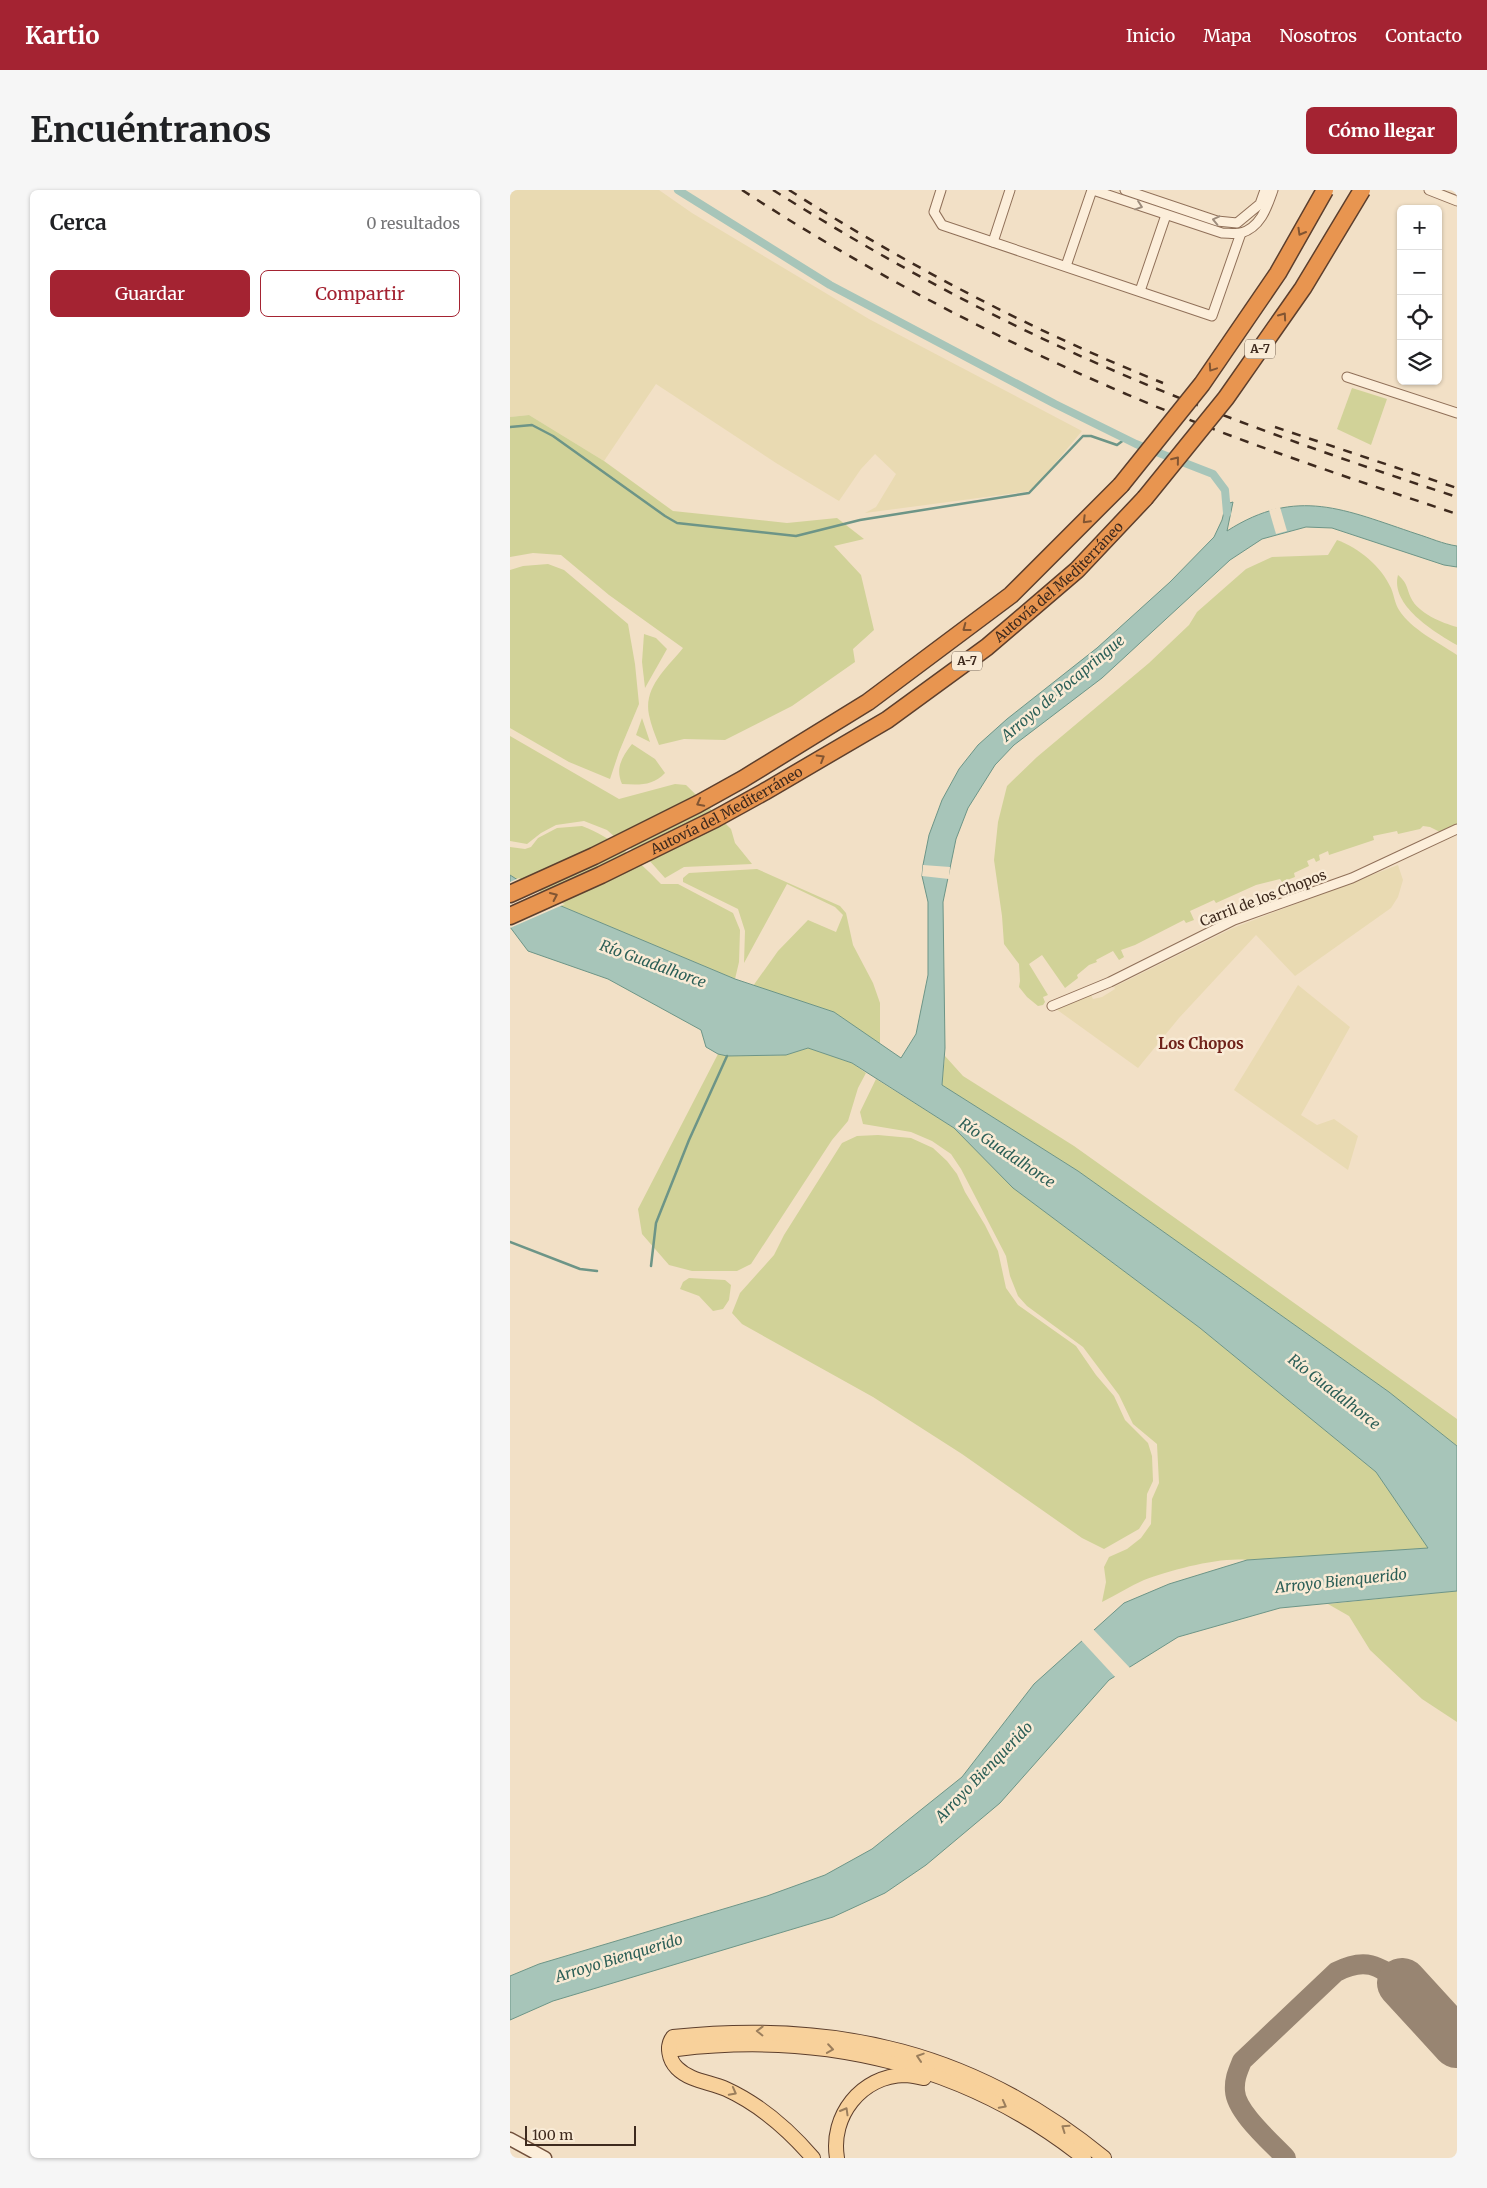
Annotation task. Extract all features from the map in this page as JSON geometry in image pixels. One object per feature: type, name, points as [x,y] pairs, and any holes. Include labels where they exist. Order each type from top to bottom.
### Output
[{"type":"highway","name":"Autovía del Mediterráneo","points":[[510,894],[594,856],[743,779],[868,702],[1011,595],[1121,485],[1202,384],[1278,273],[1325,190]]},
{"type":"highway","name":"Autovía del Mediterráneo","points":[[510,916],[610,870],[764,792],[887,720],[987,647],[1077,570],[1146,498],[1226,398],[1303,288],[1362,190]]},
{"type":"main road","points":[[673,2044],[726,2032],[805,2033],[856,2040],[908,2053],[978,2079],[1023,2102],[1068,2131],[1104,2158]]},
{"type":"main road","points":[[673,2044],[746,2044],[827,2048],[899,2063],[960,2084],[1017,2112],[1084,2158]]},
{"type":"main road","points":[[673,2044],[670,2058],[676,2067],[687,2076],[726,2088],[755,2104],[778,2120],[813,2158]]},
{"type":"main road","points":[[837,2158],[836,2137],[844,2110],[854,2098],[874,2083],[886,2078],[905,2075],[960,2084]]},
{"type":"street","points":[[941,190],[934,212],[942,224],[1212,316],[1241,233]]},
{"type":"street","points":[[993,242],[1010,190]]},
{"type":"street","points":[[1066,266],[1093,190],[1222,233],[1241,233],[1255,225],[1266,211],[1273,190]]},
{"type":"street","points":[[1125,190],[1217,221],[1237,223],[1260,204],[1265,190]]},
{"type":"street","points":[[1429,190],[1457,201]]},
{"type":"street","points":[[1140,291],[1166,215]]},
{"type":"street","points":[[1347,377],[1457,413]]},
{"type":"street","name":"Carril de los Chopos","points":[[1052,1006],[1110,982],[1234,920],[1352,878],[1457,829]]},
{"type":"street","points":[[510,2139],[545,2158]]},
{"type":"shaded area","points":[[510,190],[659,190],[692,213],[869,319],[1082,431],[1032,491],[865,513],[876,507],[896,474],[875,454],[861,469],[839,501],[776,463],[656,384],[604,461],[529,415],[510,417]]},
{"type":"shaded area","points":[[1398,865],[1403,880],[1398,897],[1391,908],[1295,976],[1256,935],[1179,1018],[1138,1068],[1056,1009],[1090,993],[1093,999],[1102,997],[1115,989],[1114,987],[1233,928]]},
{"type":"shaded area","points":[[1298,985],[1350,1027],[1301,1115],[1317,1125],[1334,1119],[1358,1136],[1348,1170],[1234,1090]]},
{"type":"green space","points":[[1352,388],[1387,399],[1371,445],[1337,429]]},
{"type":"green space","points":[[529,415],[604,461],[673,511],[787,523],[837,518],[864,539],[834,546],[861,575],[874,630],[853,649],[855,662],[792,706],[725,740],[684,739],[659,745],[649,715],[650,695],[658,678],[683,648],[609,595],[561,555],[533,553],[510,557],[510,417]]},
{"type":"green space","points":[[1337,540],[1361,553],[1375,565],[1387,580],[1399,610],[1411,624],[1457,655],[1457,825],[1440,832],[1423,826],[1420,829],[1398,834],[1397,831],[1373,836],[1374,840],[1329,855],[1328,851],[1319,855],[1320,860],[1316,862],[1314,858],[1307,861],[1309,866],[1294,873],[1295,877],[1282,882],[1280,879],[1256,885],[1216,903],[1214,900],[1190,911],[1194,920],[1186,923],[1184,920],[1135,945],[1121,950],[1124,957],[1119,960],[1113,951],[1089,965],[1077,975],[1078,978],[1065,988],[1042,955],[1029,964],[1048,995],[1043,997],[1045,1002],[1043,1005],[1038,1006],[1019,987],[1019,964],[1004,944],[994,860],[998,822],[1007,786],[1037,757],[1149,663],[1189,625],[1197,612],[1246,569],[1272,557],[1328,555]]},
{"type":"green space","points":[[548,564],[564,570],[628,624],[639,704],[610,779],[569,762],[510,728],[510,570],[523,566]]},
{"type":"green space","points":[[1398,575],[1405,583],[1411,598],[1419,608],[1444,623],[1457,627],[1457,645],[1426,625],[1407,607],[1397,586]]},
{"type":"green space","points":[[644,634],[656,638],[667,649],[645,688],[642,662]]},
{"type":"green space","points":[[642,718],[650,742],[636,735]]},
{"type":"green space","points":[[510,736],[619,799],[675,784],[686,785],[731,829],[735,843],[752,864],[684,867],[665,878],[648,859],[624,845],[607,830],[584,821],[556,825],[541,833],[527,844],[510,841]]},
{"type":"green space","points":[[632,744],[655,759],[665,773],[651,782],[622,784],[619,768],[625,753]]},
{"type":"green space","points":[[582,826],[604,836],[624,850],[661,884],[678,884],[733,913],[740,930],[739,962],[735,979],[554,903],[510,875],[510,847],[525,849],[531,847],[538,838],[557,828]]},
{"type":"green space","points":[[757,869],[840,906],[846,913],[853,945],[873,983],[880,1003],[880,1044],[834,1012],[753,986],[778,951],[808,920],[836,932],[843,915],[835,907],[787,884],[744,963],[745,931],[738,909],[683,882],[683,878],[689,873]]},
{"type":"green space","points":[[808,1048],[852,1063],[866,1073],[858,1088],[848,1121],[832,1140],[751,1264],[737,1271],[692,1271],[669,1265],[642,1234],[638,1209],[718,1054],[727,1056],[786,1055]]},
{"type":"green space","points":[[945,1056],[963,1076],[1074,1146],[1457,1419],[1457,1446],[1389,1392],[1078,1171],[942,1085]]},
{"type":"green space","points":[[876,1079],[954,1128],[1013,1188],[1200,1328],[1376,1472],[1429,1549],[1209,1562],[1181,1568],[1144,1580],[1102,1602],[1106,1582],[1104,1567],[1109,1557],[1127,1549],[1141,1538],[1151,1524],[1152,1499],[1159,1483],[1157,1444],[1133,1424],[1119,1395],[1083,1347],[1027,1306],[1018,1296],[1010,1276],[1006,1256],[961,1169],[951,1154],[932,1141],[911,1132],[863,1124],[860,1112]]},
{"type":"green space","points":[[878,1135],[911,1138],[933,1148],[947,1161],[957,1174],[998,1251],[1006,1288],[1018,1305],[1076,1346],[1096,1375],[1114,1396],[1125,1420],[1148,1443],[1152,1456],[1153,1481],[1147,1494],[1146,1518],[1139,1529],[1104,1549],[1082,1538],[962,1454],[873,1397],[742,1324],[732,1313],[740,1293],[774,1255],[784,1235],[842,1143],[857,1136]]},
{"type":"green space","points":[[689,1278],[725,1280],[731,1285],[729,1300],[723,1309],[713,1311],[699,1296],[680,1289],[683,1282]]},
{"type":"green space","points":[[1457,1591],[1457,1722],[1422,1699],[1370,1650],[1349,1616],[1328,1604]]},
{"type":"water","points":[[1233,502],[1227,531],[1252,517],[1276,509],[1299,506],[1321,507],[1367,517],[1457,546],[1457,567],[1444,565],[1332,528],[1306,527],[1262,539],[1230,560],[1102,678],[1014,745],[995,765],[968,808],[956,839],[943,902],[945,1048],[942,1085],[1078,1171],[1389,1392],[1457,1446],[1457,1591],[1280,1608],[1178,1637],[1109,1680],[1000,1803],[926,1865],[885,1893],[833,1917],[553,2001],[510,2020],[510,1976],[539,1964],[767,1896],[825,1875],[872,1849],[962,1777],[1034,1684],[1124,1603],[1169,1584],[1247,1560],[1428,1548],[1376,1472],[1200,1328],[1013,1188],[954,1128],[852,1063],[808,1048],[786,1055],[727,1056],[718,1054],[706,1047],[701,1030],[608,979],[528,951],[510,927],[510,875],[554,903],[735,979],[834,1012],[901,1058],[916,1034],[928,975],[928,902],[922,876],[929,835],[942,800],[959,769],[978,745],[1007,719],[1097,648],[1170,582],[1214,537],[1222,520],[1226,504]]},
{"type":"pier","points":[[1280,507],[1287,531],[1276,534],[1269,510]]},
{"type":"pier","points":[[923,865],[950,867],[949,879],[922,876]]},
{"type":"pier","points":[[519,878],[555,901],[565,904],[510,928],[510,882]]},
{"type":"pier","points":[[1092,1628],[1131,1669],[1116,1678],[1080,1639]]},
{"type":"waterway","points":[[678,190],[830,285],[1055,404],[1136,444],[1213,474],[1225,490],[1227,513]]},
{"type":"waterway","points":[[510,427],[532,425],[553,436],[677,523],[796,536],[860,520],[1029,493],[1083,436],[1091,436],[1117,445],[1125,439]]},
{"type":"waterway","points":[[651,1266],[656,1223],[689,1140],[727,1056]]},
{"type":"waterway","points":[[510,1242],[580,1269],[597,1271]]},
{"type":"taxiway","points":[[1286,2158],[1255,2126],[1241,2108],[1235,2091],[1235,2083],[1242,2061],[1336,1972],[1346,1967],[1363,1964],[1371,1965],[1402,1983]]},
{"type":"runway","points":[[1402,1983],[1457,2043]]},
{"type":"railway","points":[[742,190],[834,247],[882,274],[978,325],[1076,372],[1167,411],[1249,442],[1457,514]]},
{"type":"railway","points":[[773,190],[927,280],[980,308],[1096,363],[1215,412],[1335,456],[1457,497]]},
{"type":"railway","points":[[789,190],[879,244],[972,295],[1066,341],[1163,383]]},
{"type":"railway","points":[[1275,427],[1457,488]]},
{"type":"district","name":"Los Chopos","points":[[1201,1044]]},
{"type":"water label","name":"Arroyo de Pocapringue","points":[[1063,688]]},
{"type":"water label","name":"Río Guadalhorce","points":[[653,964]]},
{"type":"water label","name":"Río Guadalhorce","points":[[1007,1153]]},
{"type":"water label","name":"Río Guadalhorce","points":[[1334,1392]]},
{"type":"water label","name":"Arroyo Bienquerido","points":[[1341,1581]]},
{"type":"water label","name":"Arroyo Bienquerido","points":[[984,1772]]},
{"type":"water label","name":"Arroyo Bienquerido","points":[[619,1958]]}]
